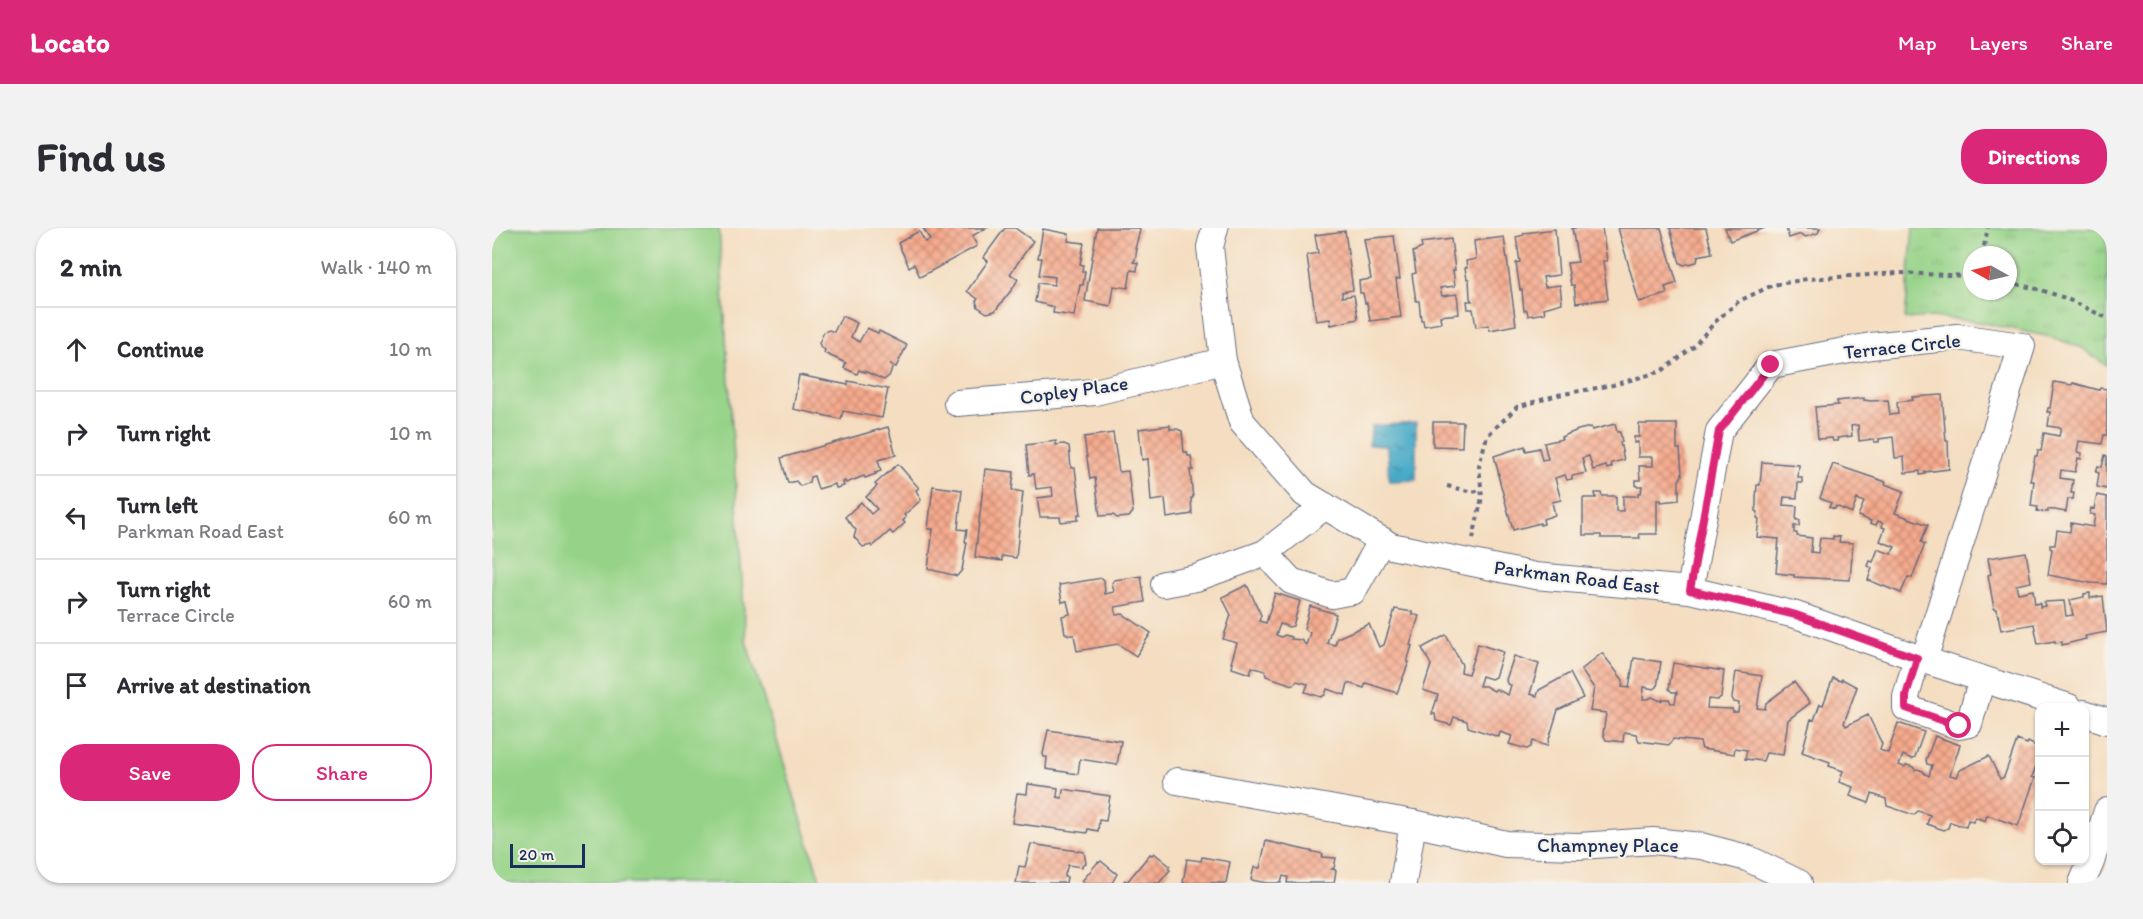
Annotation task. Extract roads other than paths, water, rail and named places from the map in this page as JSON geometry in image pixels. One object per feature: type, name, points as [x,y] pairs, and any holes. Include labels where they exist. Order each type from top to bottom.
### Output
[{"type":"street","name":"Parkman Road East","points":[[1215,228],[1210,247],[1223,362],[1242,422],[1305,494],[1391,546],[1535,576],[1690,590],[1796,615],[2054,703]]},
{"type":"street","name":"Terrace Circle","points":[[1690,590],[1719,431],[1771,365],[1871,346],[1957,337],[2022,346],[1921,659]]},
{"type":"street","name":"Copley Place","points":[[957,403],[1095,392],[1223,362]]},
{"type":"street","points":[[1164,584],[1196,578],[1266,553],[1325,506]]},
{"type":"street","points":[[1266,553],[1291,581],[1332,595],[1353,591],[1382,540]]},
{"type":"street","points":[[1921,659],[1906,696],[1906,708],[1959,726],[1969,724],[1982,678]]},
{"type":"street","points":[[2089,714],[2107,721]]},
{"type":"street","name":"Champney Place","points":[[1177,781],[1413,823],[1506,844],[1579,846],[1653,841],[1701,846],[1747,858],[1799,883]]},
{"type":"street","points":[[2082,883],[2107,811]]},
{"type":"street","points":[[1403,883],[1413,823]]},
{"type":"water","points":[[1416,423],[1416,480],[1389,481],[1387,446],[1369,445],[1372,426]]}]
